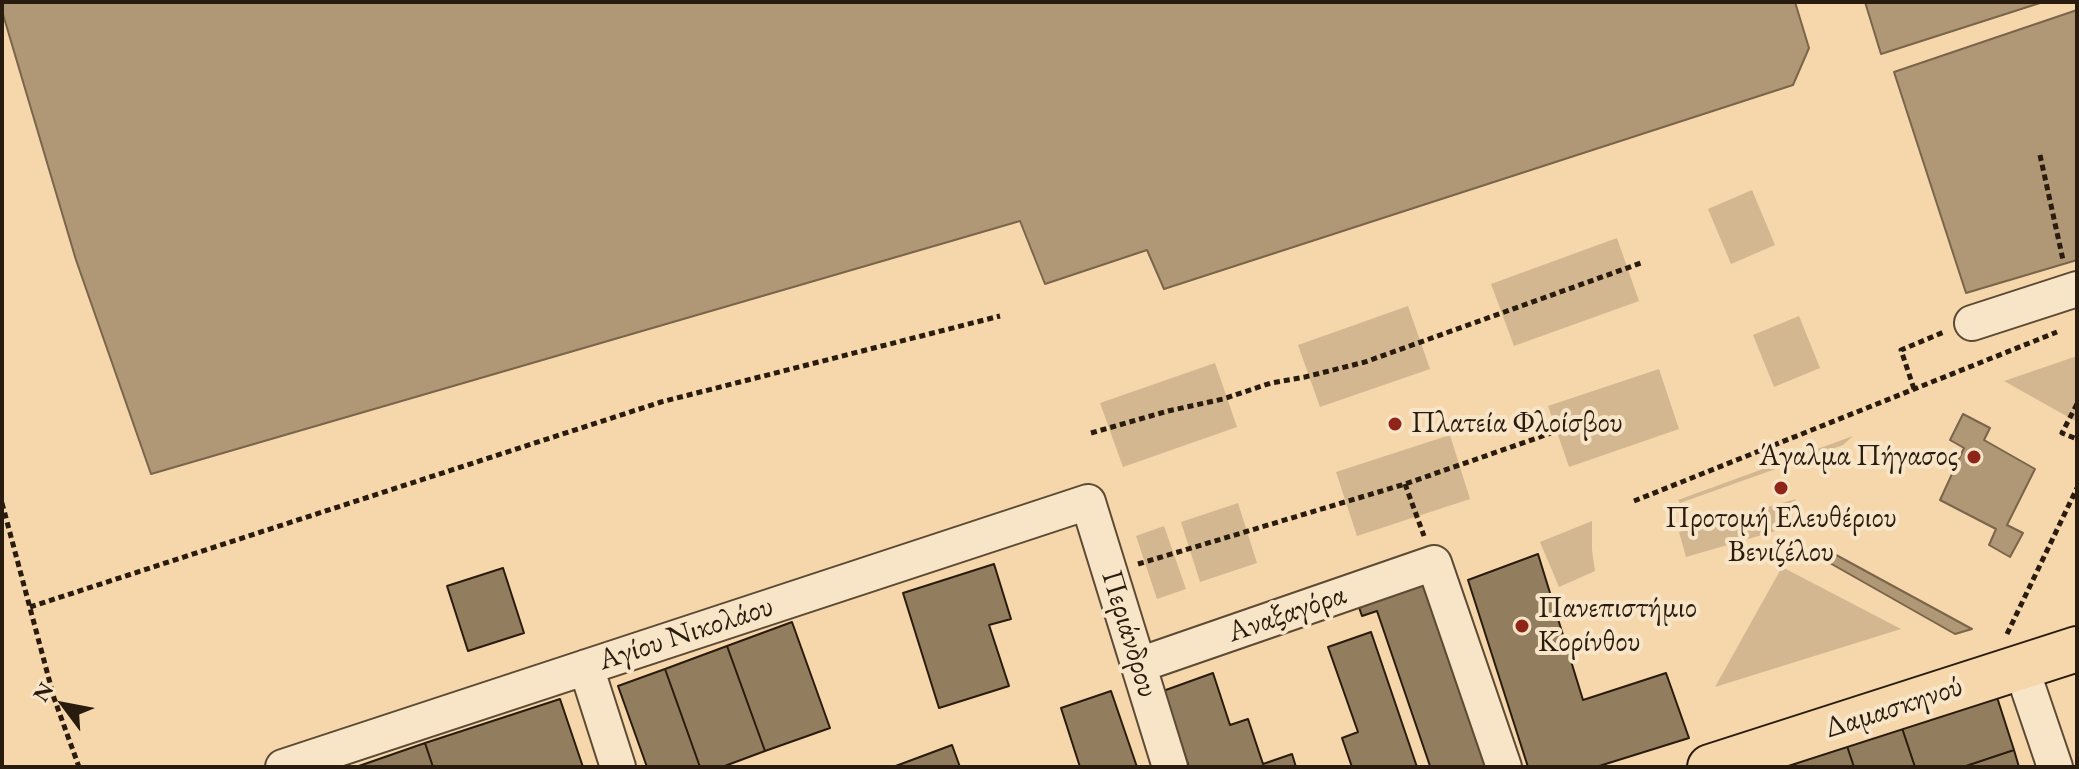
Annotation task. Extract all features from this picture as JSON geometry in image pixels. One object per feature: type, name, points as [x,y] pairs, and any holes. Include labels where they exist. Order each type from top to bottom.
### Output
[{"type":"main road","name":"Δαμασκηνού","points":[[1710,767],[2021,667],[2076,653]]},
{"type":"street","points":[[1972,323],[2070,276]]},
{"type":"street","name":"Περιάνδρου","points":[[1088,502],[1170,767]]},
{"type":"street","name":"Αγίου Νικολάου","points":[[283,767],[1088,502]]},
{"type":"street","points":[[1434,563],[1504,767]]},
{"type":"street","name":"Αναξαγόρα","points":[[1139,665],[1434,563]]},
{"type":"street","points":[[586,667],[618,767]]},
{"type":"street","points":[[2021,667],[2055,767]]},
{"type":"path","points":[[2040,155],[2070,276]]},
{"type":"path","points":[[1091,433],[1223,399],[1271,383],[1365,362],[1641,263]]},
{"type":"path","points":[[30,607],[661,402],[1000,316]]},
{"type":"path","points":[[1634,501],[2062,330]]},
{"type":"path","points":[[1914,389],[1901,350],[1939,334]]},
{"type":"path","points":[[2077,404],[2062,433],[2077,439]]},
{"type":"path","points":[[1110,572],[1405,484],[1557,431]]},
{"type":"path","points":[[1405,484],[1434,563]]},
{"type":"path","points":[[2021,667],[2006,634],[2077,488]]},
{"type":"path","points":[[2,503],[54,698],[79,767]]},
{"type":"shaded area","points":[[2,2],[1795,2],[1809,48],[1793,85],[1164,289],[1147,250],[1045,284],[1020,221],[151,474],[76,260],[2,11]]},
{"type":"shaded area","points":[[1865,2],[2043,2],[1881,54]]},
{"type":"shaded area","points":[[2077,10],[2077,260],[1966,293],[1894,72]]},
{"type":"shaded area","points":[[1752,190],[1775,245],[1731,264],[1708,209]]},
{"type":"shaded area","points":[[1617,238],[1639,301],[1514,346],[1491,284]]},
{"type":"shaded area","points":[[1408,306],[1430,369],[1320,407],[1298,345]]},
{"type":"shaded area","points":[[1799,316],[1820,368],[1774,387],[1753,335]]},
{"type":"shaded area","points":[[2077,356],[2077,422],[2004,381]]},
{"type":"shaded area","points":[[1215,363],[1237,427],[1123,467],[1100,403]]},
{"type":"shaded area","points":[[1659,369],[1679,429],[1569,467],[1548,406]]},
{"type":"shaded area","points":[[1963,414],[1990,428],[1984,440],[2035,469],[2007,525],[2023,533],[2010,557],[1989,545],[1996,529],[1940,500],[1964,448],[1950,440]]},
{"type":"shaded area","points":[[1450,435],[1470,499],[1357,536],[1336,472]]},
{"type":"shaded area","points":[[1853,436],[1843,445],[1680,503],[1678,500]]},
{"type":"shaded area","points":[[1796,499],[1779,530],[1686,557],[1679,532]]},
{"type":"shaded area","points":[[1238,503],[1257,563],[1200,582],[1181,522]]},
{"type":"shaded area","points":[[1592,521],[1595,571],[1559,587],[1540,542]]},
{"type":"shaded area","points":[[1164,526],[1186,589],[1157,599],[1136,536]]},
{"type":"shaded area","points":[[1827,550],[1972,629],[1955,634],[1821,558]]},
{"type":"shaded area","points":[[1782,567],[1901,629],[1715,687]]},
{"type":"building","name":"Πανεπιστήμιο Κορίνθου","points":[[1538,554],[1583,700],[1666,673],[1689,738],[1596,767],[1528,767],[1468,580]]},
{"type":"building","points":[[994,564],[1011,619],[989,625],[1009,686],[939,708],[903,593]]},
{"type":"building","points":[[503,568],[524,633],[468,651],[447,586]]},
{"type":"building","points":[[1420,573],[1487,767],[1426,767],[1430,766],[1377,611],[1362,616],[1355,596]]},
{"type":"building","points":[[792,622],[830,728],[765,751],[727,646]]},
{"type":"building","points":[[1371,632],[1417,767],[1352,767],[1342,738],[1358,732],[1328,647]]},
{"type":"building","points":[[727,646],[765,751],[722,767],[700,767],[665,669]]},
{"type":"building","points":[[665,669],[700,767],[647,767],[618,686]]},
{"type":"building","points":[[1213,673],[1230,725],[1248,719],[1263,764],[1292,754],[1296,767],[1189,767],[1163,691]]},
{"type":"building","points":[[1111,691],[1137,767],[1080,767],[1061,708]]},
{"type":"building","points":[[1995,691],[2014,750],[1963,767],[1915,767],[1900,722]]},
{"type":"building","points":[[560,699],[583,767],[433,767],[425,743]]},
{"type":"building","points":[[1900,722],[1915,767],[1854,767],[1845,740]]},
{"type":"building","points":[[1845,740],[1854,767],[1796,767],[1793,757]]},
{"type":"building","points":[[425,743],[433,767],[356,767]]},
{"type":"building","points":[[952,745],[960,767],[893,767]]},
{"type":"building","points":[[2014,750],[2019,767],[1963,767]]},
{"type":"place","name":"Πλατεία Φλοίσβου","points":[[1395,424]]},
{"type":"place","name":"Άγαλμα Πήγασος","points":[[1974,457]]},
{"type":"place","name":"Προτομή Ελευθέριου Βενιζέλου","points":[[1781,488]]},
{"type":"place","name":"Πανεπιστήμιο Κορίνθου","points":[[1522,626]]}]
